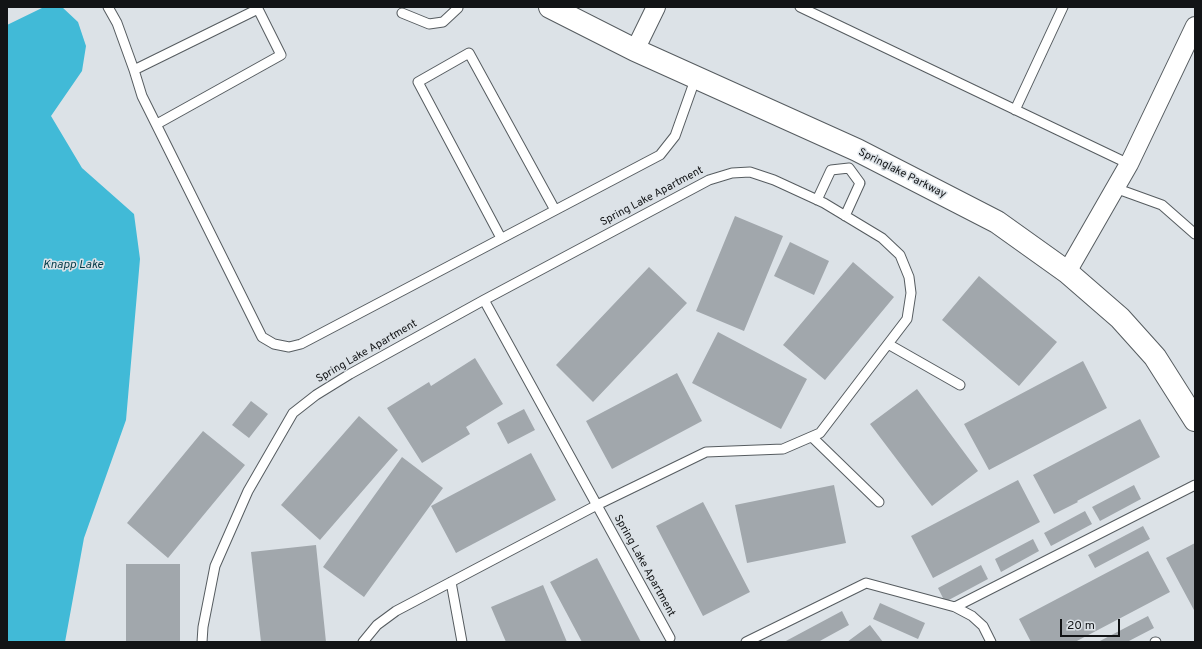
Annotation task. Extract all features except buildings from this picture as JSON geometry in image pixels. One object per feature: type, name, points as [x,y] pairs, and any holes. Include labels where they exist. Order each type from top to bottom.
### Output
[{"type":"street","name":"Springlake Parkway","points":[[550,7],[635,50],[696,77],[853,159],[997,222],[1067,272],[1120,318],[1155,357],[1195,420]]},
{"type":"street","points":[[635,50],[656,7]]},
{"type":"street","points":[[1067,272],[1128,164],[1195,26]]},
{"type":"lane","points":[[108,7],[117,23],[142,96],[262,337],[274,344],[289,347],[301,344],[660,155],[675,136],[696,77]]},
{"type":"lane","points":[[402,13],[429,24],[443,22],[457,7]]},
{"type":"lane","points":[[800,7],[1128,164]]},
{"type":"lane","points":[[1015,110],[1063,7]]},
{"type":"lane","points":[[134,70],[260,8],[281,55],[157,124]]},
{"type":"lane","points":[[501,238],[418,82],[469,53],[555,210]]},
{"type":"lane","points":[[817,200],[832,170],[853,159],[860,183],[845,216]]},
{"type":"lane","name":"Spring Lake Apartment","points":[[202,642],[203,627],[215,566],[248,492],[293,413],[316,395],[350,374],[484,300],[708,180],[732,173],[750,172],[774,180],[817,200],[882,238],[900,255],[909,277],[911,293],[907,319],[820,433],[783,448],[706,452],[597,506],[396,611],[377,625],[363,642]]},
{"type":"lane","points":[[1115,188],[1162,205],[1195,234]]},
{"type":"lane","name":"Spring Lake Apartment","points":[[484,300],[670,638]]},
{"type":"lane","points":[[888,344],[960,385]]},
{"type":"lane","points":[[812,437],[879,502]]},
{"type":"lane","points":[[955,607],[1195,485]]},
{"type":"lane","points":[[451,582],[462,642]]},
{"type":"lane","points":[[746,642],[866,583],[955,607],[972,616],[983,626],[991,642]]},
{"type":"water","name":"Knapp Lake","points":[[44,7],[62,7],[78,22],[86,46],[82,71],[51,116],[82,168],[134,214],[140,259],[126,420],[84,538],[65,642],[7,642],[7,25]]}]
